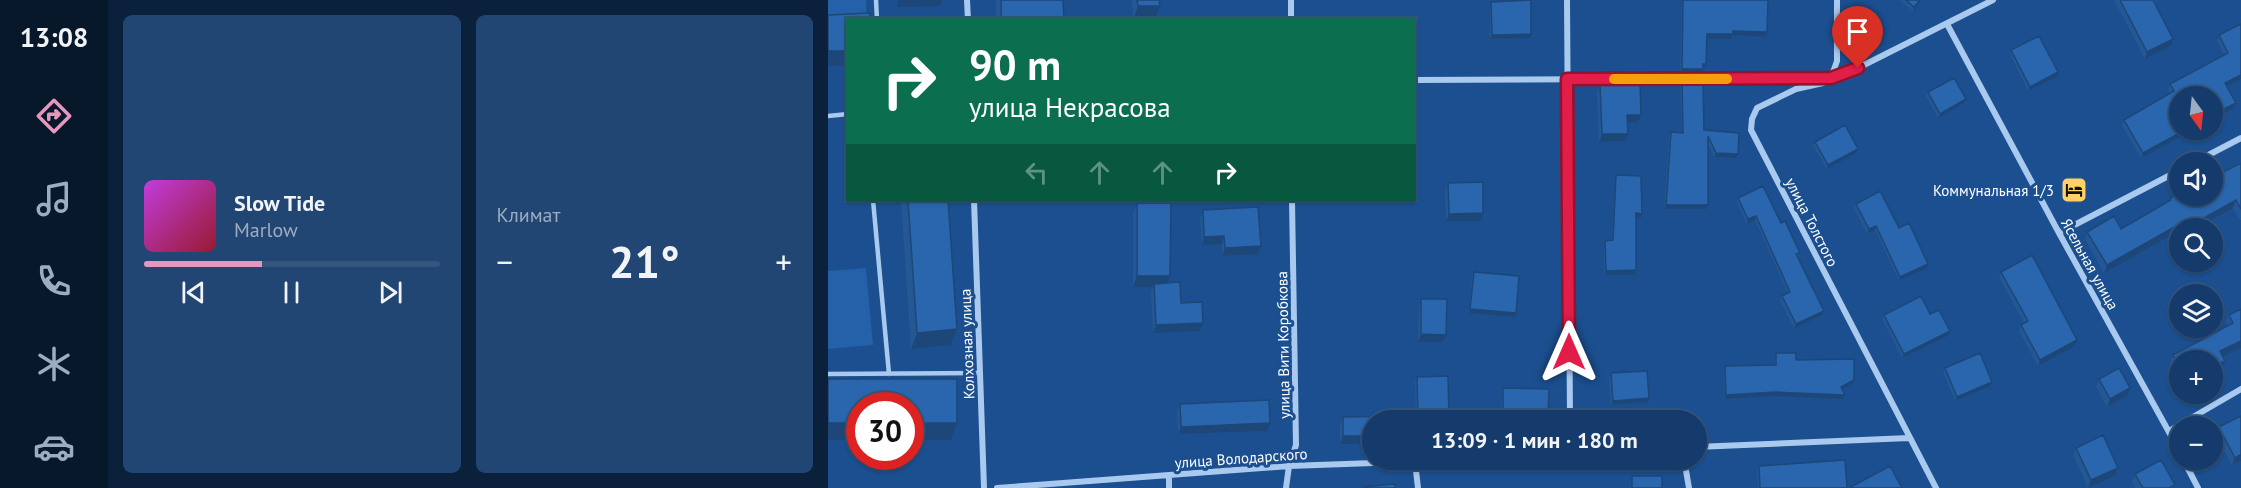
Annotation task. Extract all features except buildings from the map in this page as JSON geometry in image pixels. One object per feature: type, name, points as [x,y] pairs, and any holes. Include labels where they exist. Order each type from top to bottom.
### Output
[{"type":"street","points":[[967,0],[968,18]]},
{"type":"street","points":[[1291,0],[1291,18]]},
{"type":"street","points":[[1567,0],[1570,410]]},
{"type":"street","points":[[1831,78],[1837,61],[1837,0]]},
{"type":"street","points":[[1416,80],[1831,78],[1858,68],[1993,0]]},
{"type":"street","name":"Ясельная улица","points":[[1947,24],[2059,233],[2169,430]]},
{"type":"street","name":"улица Толстого","points":[[1831,78],[1822,83],[1796,89],[1757,108],[1752,119],[1751,130],[1936,488]]},
{"type":"street","points":[[2214,152],[2241,138]]},
{"type":"street","points":[[2059,233],[2169,176]]},
{"type":"street","name":"Колхозная улица","points":[[974,201],[984,488]]},
{"type":"street","name":"улица Вити Коробкова","points":[[1286,488],[1289,466],[1296,446],[1292,201]]},
{"type":"street","points":[[2194,416],[2241,389]]},
{"type":"street","points":[[1707,447],[1909,438]]},
{"type":"street","name":"улица Володарского","points":[[997,488],[1289,466],[1362,464]]},
{"type":"street","points":[[1416,470],[1418,488]]},
{"type":"street","points":[[1687,470],[1691,488]]},
{"type":"street","points":[[2189,470],[2198,488]]},
{"type":"street","points":[[1169,475],[1169,488]]},
{"type":"lane","points":[[876,0],[877,18]]},
{"type":"lane","points":[[828,116],[846,114]]},
{"type":"lane","points":[[873,201],[889,374]]},
{"type":"lane","points":[[828,374],[980,373]]},
{"type":"shaded area","points":[[828,0],[866,0],[867,18],[846,18],[846,21],[828,22]]},
{"type":"shaded area","points":[[866,268],[873,345],[828,349],[828,271]]},
{"type":"slow traffic","points":[[1614,79],[1727,79]]},
{"type":"place","name":"Коммунальная 1/3","points":[[2074,190]]},
{"type":"route","points":[[1569,352],[1567,79],[1831,78],[1858,68]]}]
